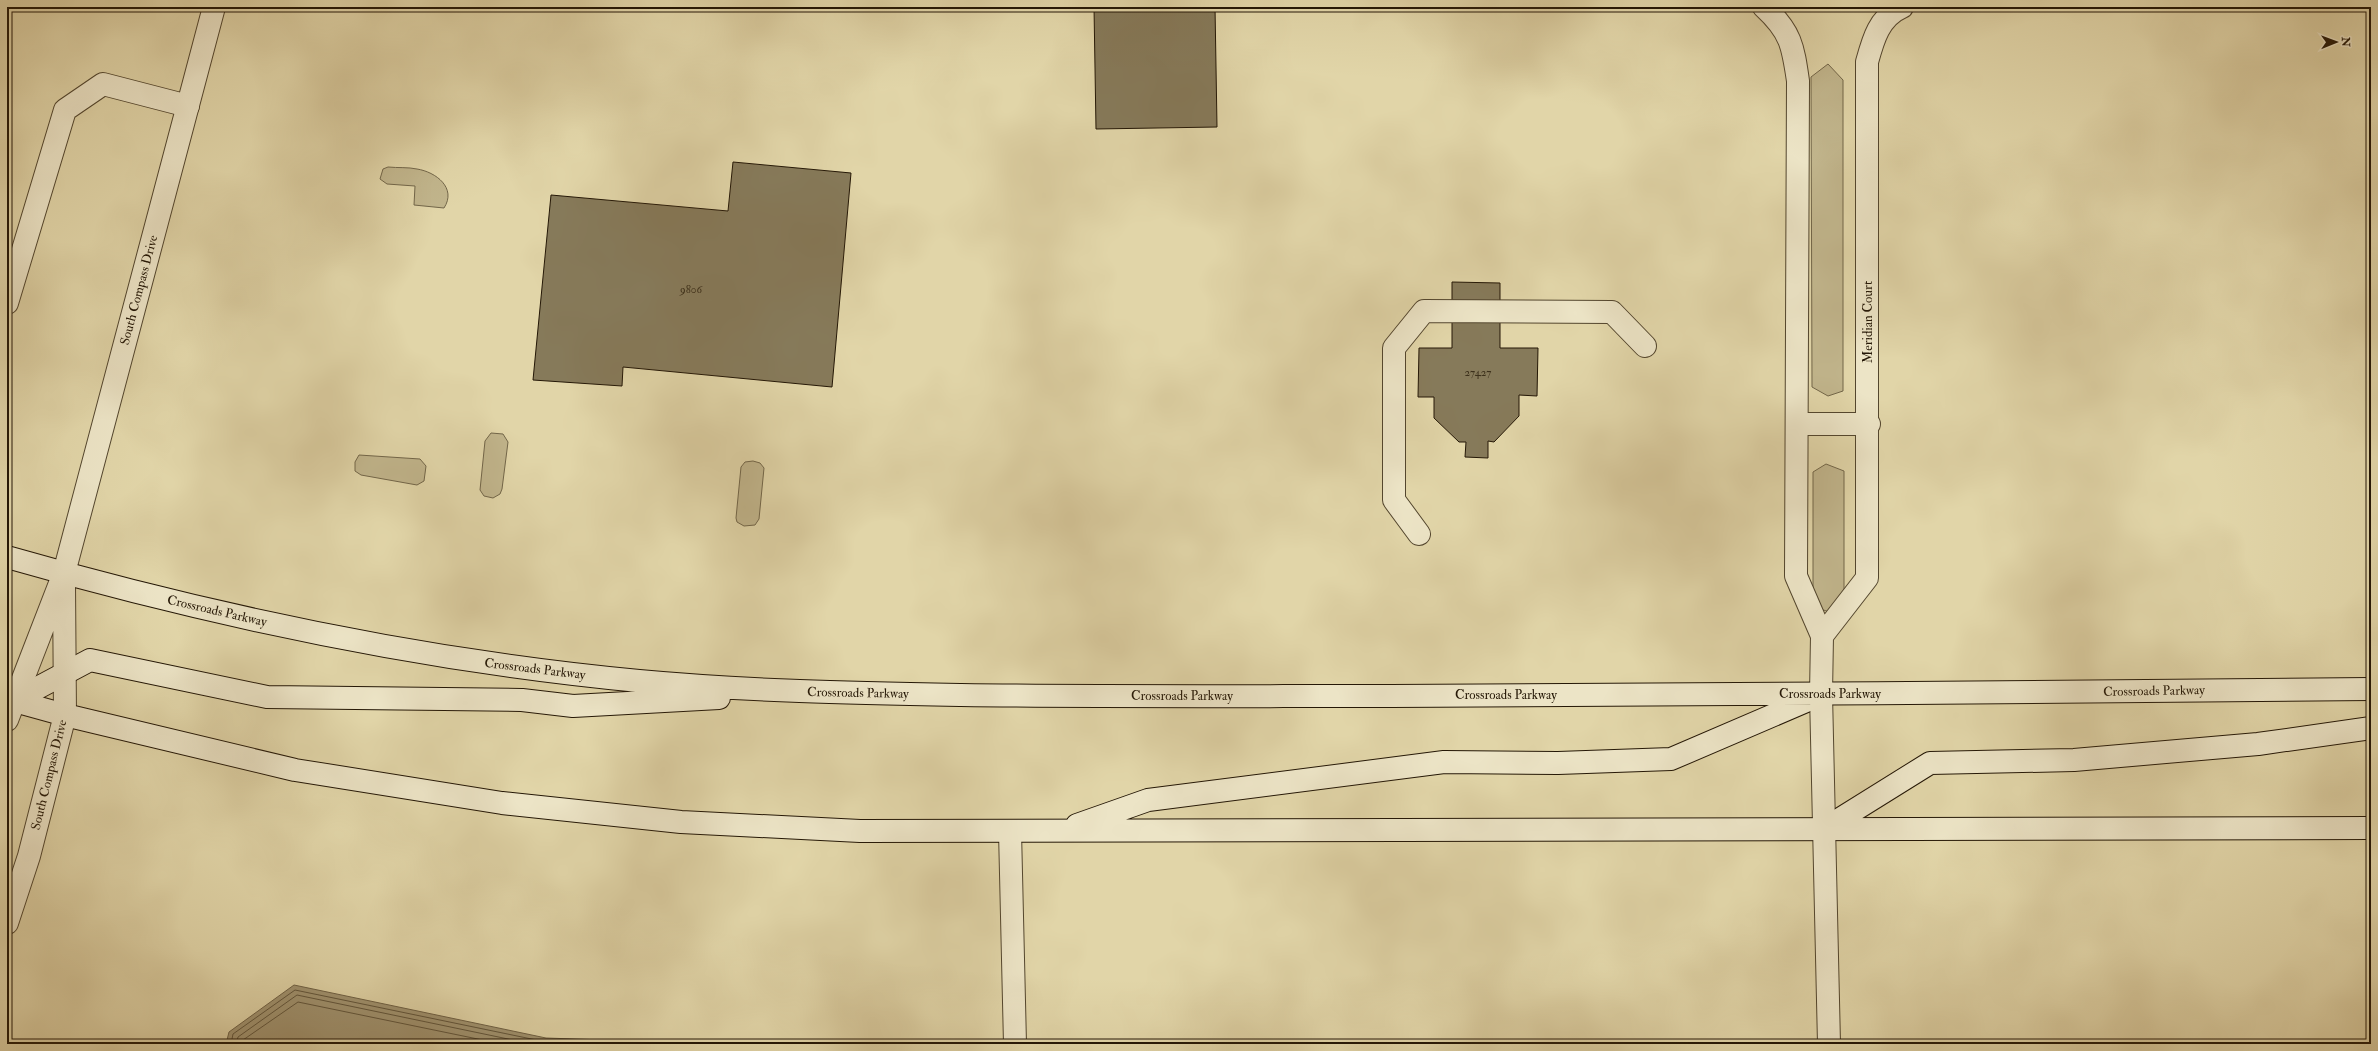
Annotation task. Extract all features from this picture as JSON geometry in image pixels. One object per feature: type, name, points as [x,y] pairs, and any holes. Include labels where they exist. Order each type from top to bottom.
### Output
[{"type":"street","name":"South Compass Drive","points":[[9,707],[64,574],[214,7]]},
{"type":"street","points":[[1764,7],[1782,25],[1793,47],[1798,81],[1798,424],[1796,576],[1822,636],[1821,694],[1829,1044]]},
{"type":"street","name":"Meridian Court","points":[[1822,636],[1867,578],[1868,62],[1875,33],[1893,11],[1902,7]]},
{"type":"street","points":[[7,303],[65,110],[103,84],[188,106]]},
{"type":"street","points":[[1419,534],[1394,500],[1394,348],[1424,311],[1612,312],[1645,346]]},
{"type":"street","points":[[1798,424],[1868,424]]},
{"type":"street","name":"Crossroads Parkway","points":[[7,557],[122,589],[316,634],[492,664],[639,681],[818,693],[1086,696],[1821,694],[2371,689]]},
{"type":"street","name":"South Compass Drive","points":[[7,924],[29,856],[64,715],[64,574]]},
{"type":"street","points":[[9,707],[90,660],[267,697],[522,700],[573,706],[818,693]]},
{"type":"street","points":[[1061,831],[1148,800],[1444,762],[1558,763],[1671,759],[1821,694]]},
{"type":"street","points":[[9,707],[64,715],[295,770],[502,804],[681,822],[774,827],[860,831],[2371,828]]},
{"type":"street","points":[[1824,829],[1930,763],[2074,760],[2258,744],[2371,728]]},
{"type":"street","points":[[1010,831],[1015,1044]]},
{"type":"shaded area","points":[[1828,64],[1843,80],[1843,391],[1828,396],[1812,387],[1811,77]]},
{"type":"shaded area","points":[[388,167],[417,169],[437,177],[446,188],[448,194],[444,208],[414,205],[415,186],[387,184],[380,179],[383,169]]},
{"type":"shaded area","points":[[491,433],[503,434],[508,442],[502,489],[500,494],[493,498],[484,496],[480,490],[485,441]]},
{"type":"shaded area","points":[[359,455],[420,459],[426,466],[424,481],[417,485],[361,475],[355,471],[355,462]]},
{"type":"shaded area","points":[[753,461],[760,463],[764,468],[759,519],[755,525],[744,526],[737,522],[736,518],[741,467],[745,462]]},
{"type":"shaded area","points":[[1826,464],[1844,471],[1844,599],[1830,612],[1813,607],[1813,472]]},
{"type":"water","points":[[294,985],[546,1038],[720,1044],[226,1044],[229,1032]]},
{"type":"building","points":[[1094,7],[1215,7],[1217,127],[1096,129]]},
{"type":"building","points":[[733,162],[851,173],[832,387],[623,367],[622,386],[533,380],[551,195],[728,211]]},
{"type":"building","points":[[1452,282],[1500,283],[1500,348],[1538,348],[1537,396],[1519,395],[1519,416],[1494,442],[1488,441],[1488,458],[1465,457],[1466,442],[1459,442],[1434,418],[1434,397],[1418,397],[1419,348],[1452,348]]}]
